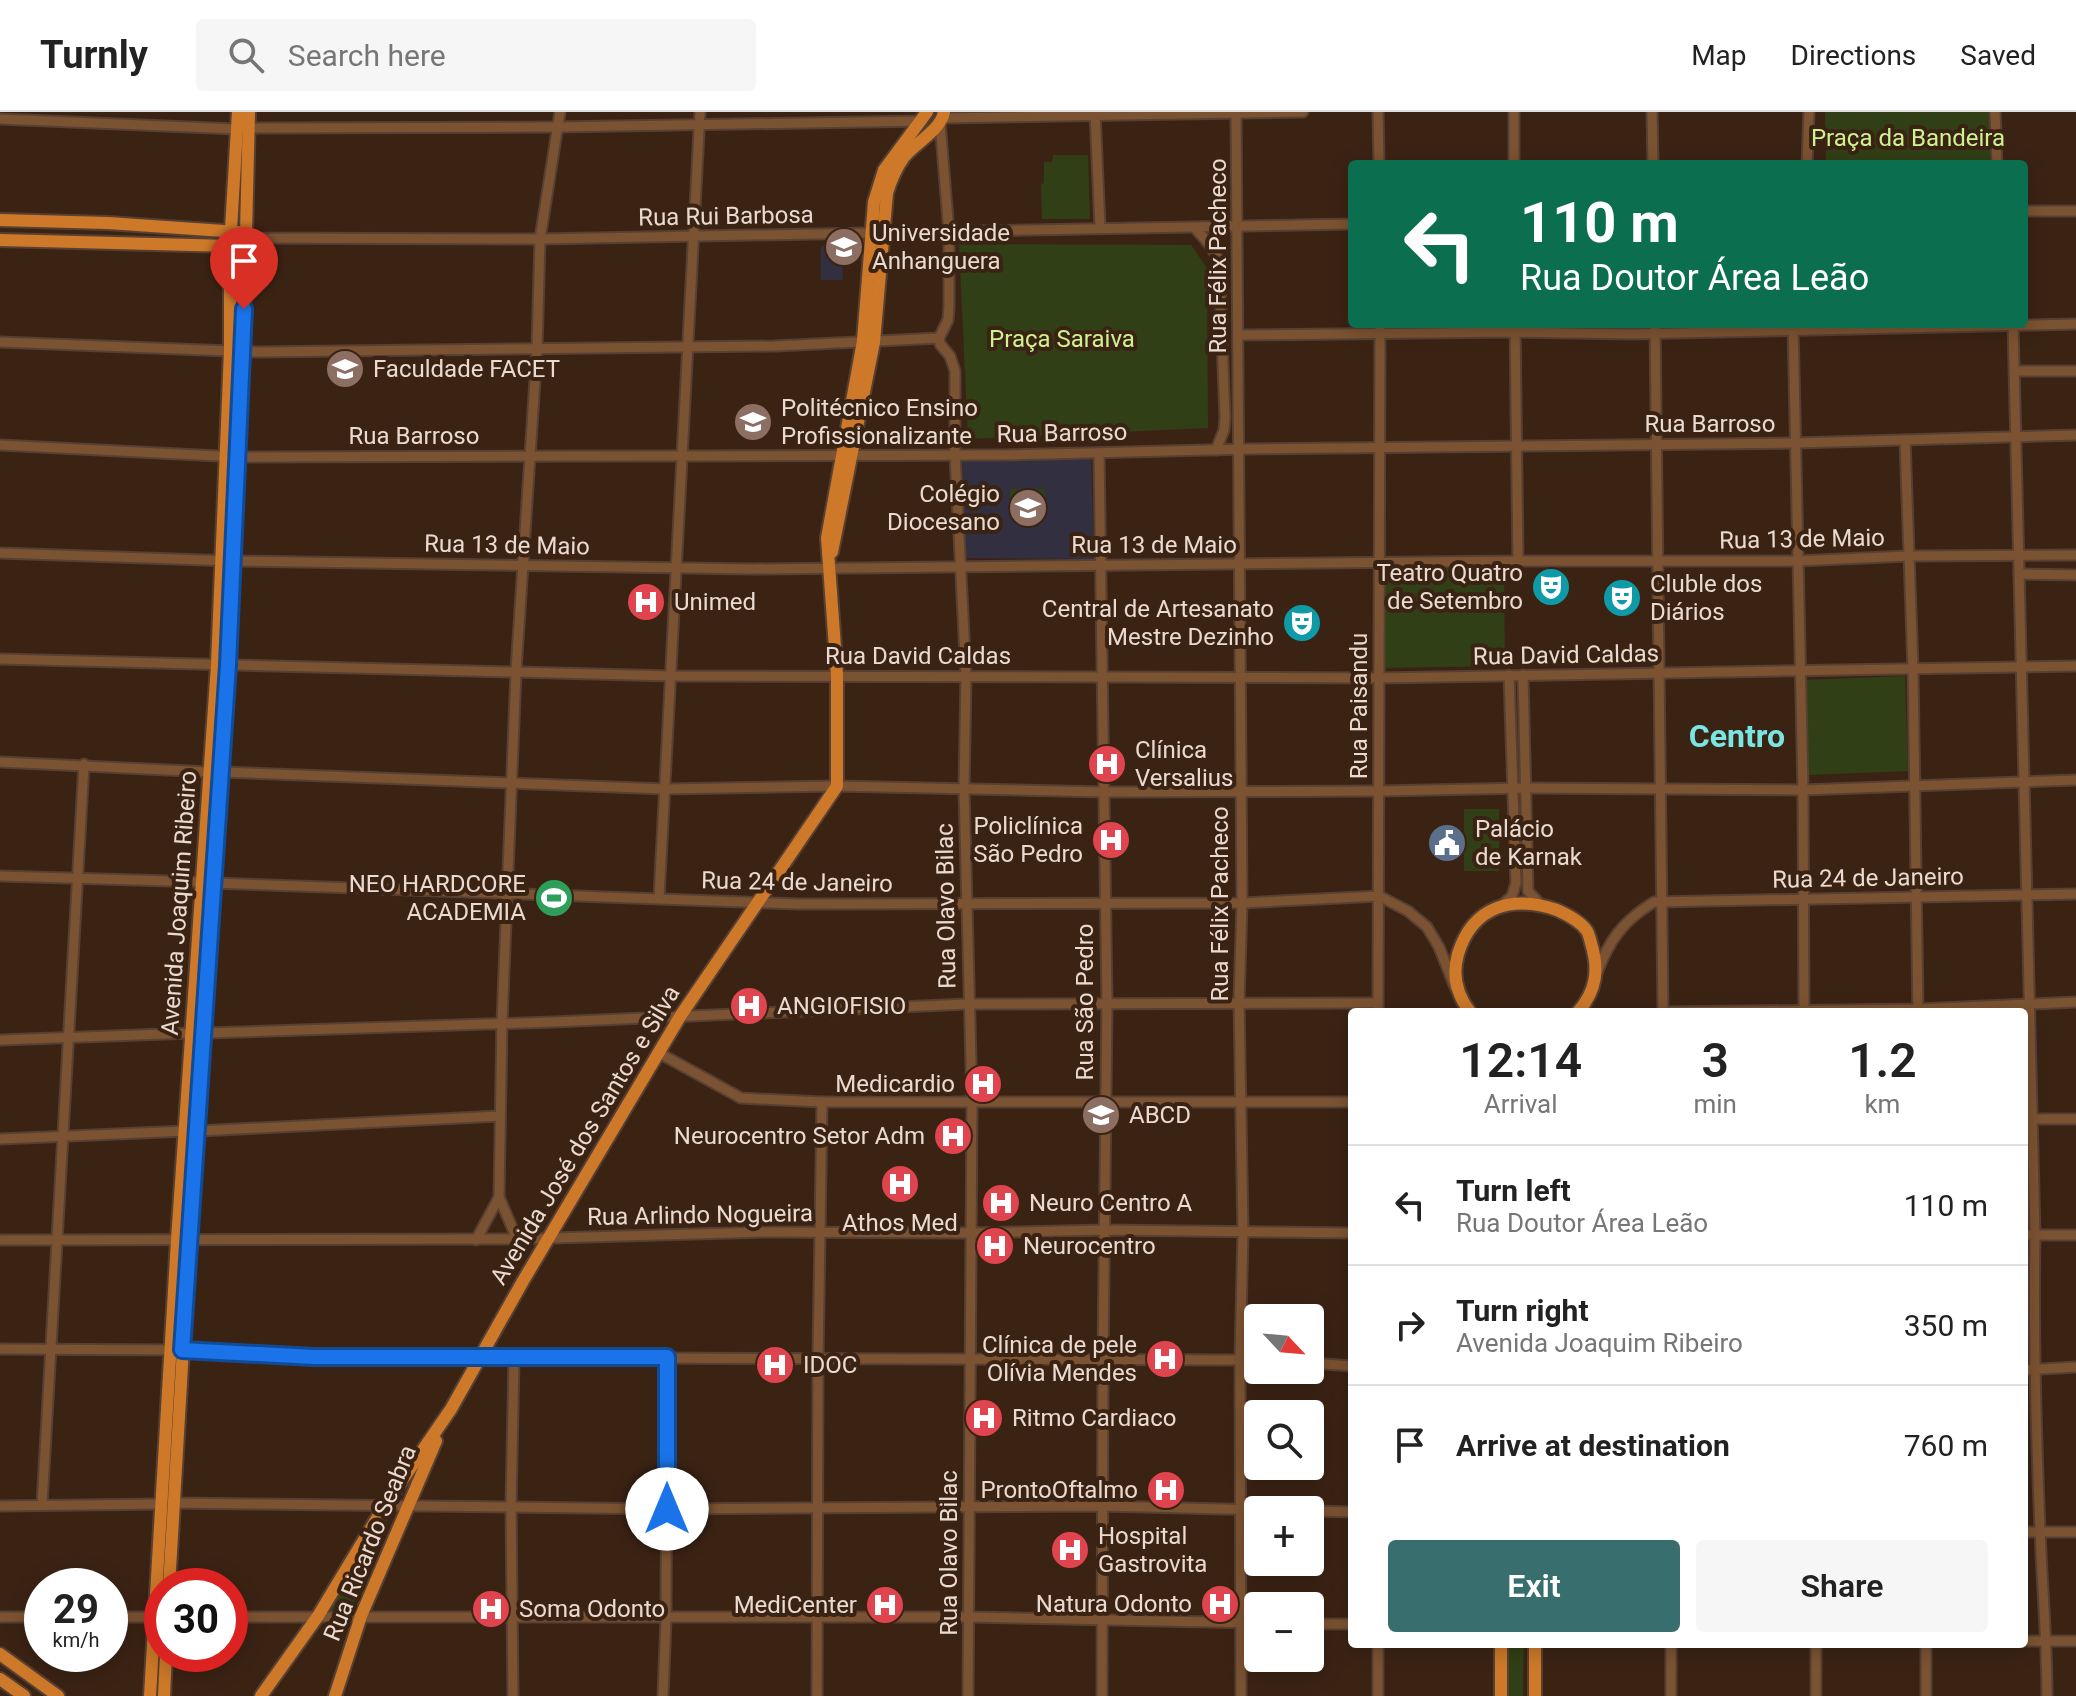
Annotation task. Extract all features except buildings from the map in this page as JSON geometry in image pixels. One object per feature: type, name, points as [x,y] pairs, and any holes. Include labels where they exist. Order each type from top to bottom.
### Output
[{"type":"main road","name":"Avenida Joaquim Ribeiro","points":[[161,1568],[168,1504],[223,665],[236,352],[245,235],[242,128],[238,112]]},
{"type":"main road","name":"Avenida Joaquim Ribeiro","points":[[236,352],[230,246],[242,128],[249,112]]},
{"type":"main road","points":[[878,233],[874,202],[884,170],[925,116]]},
{"type":"main road","points":[[837,786],[837,675],[827,538],[868,342],[878,233],[887,193],[904,157],[942,117]]},
{"type":"main road","points":[[0,220],[231,230],[245,235]]},
{"type":"main road","points":[[0,240],[230,246]]},
{"type":"main road","name":"Avenida José dos Santos e Silva","points":[[261,1696],[318,1616],[385,1505],[451,1409],[479,1356],[681,1015],[837,786]]},
{"type":"main road","points":[[1468,1008],[1458,991],[1456,961],[1460,946],[1482,916],[1502,905],[1541,905],[1566,913],[1588,931],[1597,962],[1594,984],[1580,1008]]},
{"type":"main road","name":"Rua Ricardo Seabra","points":[[335,1696],[361,1616],[406,1505],[451,1409]]},
{"type":"main road","name":"Avenida Joaquim Ribeiro","points":[[168,1504],[169,1568]]},
{"type":"main road","points":[[1501,1648],[1501,1696]]},
{"type":"main road","points":[[1535,1648],[1535,1696]]},
{"type":"main road","points":[[0,1654],[58,1696]]},
{"type":"main road","name":"Avenida Joaquim Ribeiro","points":[[150,1696],[152,1672]]},
{"type":"main road","points":[[164,1696],[165,1672]]},
{"type":"main road","points":[[0,1679],[24,1696]]},
{"type":"street","points":[[517,1239],[499,1197],[502,1022],[516,671],[537,349],[540,239],[560,112]]},
{"type":"street","points":[[659,898],[687,347],[696,236],[700,112]]},
{"type":"street","points":[[0,342],[236,352],[687,347],[939,338],[948,320],[949,233],[942,117],[1303,112]]},
{"type":"street","points":[[1378,112],[1379,160]]},
{"type":"street","points":[[1514,112],[1514,160]]},
{"type":"street","points":[[1652,112],[1653,160]]},
{"type":"street","points":[[1807,160],[1809,112]]},
{"type":"street","points":[[1995,112],[1997,160]]},
{"type":"street","name":"Rua Félix Pacheco","points":[[1236,113],[1241,565],[1241,1696]]},
{"type":"street","points":[[1095,114],[1100,227]]},
{"type":"street","points":[[0,119],[242,128],[558,127],[925,116]]},
{"type":"street","points":[[2028,211],[2076,211]]},
{"type":"street","name":"Rua Rui Barbosa","points":[[245,235],[300,239],[540,239],[1348,224]]},
{"type":"street","points":[[1195,228],[1219,260],[1225,418],[1216,450]]},
{"type":"street","points":[[2028,325],[2076,324]]},
{"type":"street","points":[[1515,328],[1518,561]]},
{"type":"street","points":[[1238,335],[1380,329],[1793,328],[1803,790],[1804,1008]]},
{"type":"street","points":[[2014,328],[2028,1008]]},
{"type":"street","name":"Rua Paisandu","points":[[1378,1008],[1380,329]]},
{"type":"street","points":[[1655,329],[1663,1008]]},
{"type":"street","name":"Rua Olavo Bilac","points":[[939,338],[955,371],[955,454],[966,676],[964,789],[972,1102],[968,1696]]},
{"type":"street","points":[[2015,371],[2076,371]]},
{"type":"street","name":"Rua Barroso","points":[[0,445],[232,457],[681,456],[1795,443],[2076,435]]},
{"type":"street","points":[[1905,440],[1913,669],[1918,1008]]},
{"type":"street","name":"Rua São Pedro","points":[[1099,453],[1107,1003],[1102,1696]]},
{"type":"street","name":"Rua 13 de Maio","points":[[0,553],[676,567],[1796,561],[1908,556],[2076,555]]},
{"type":"street","points":[[2019,574],[2076,575]]},
{"type":"street","name":"Rua David Caldas","points":[[0,659],[671,676],[1241,678],[2076,666]]},
{"type":"street","points":[[1502,905],[1515,891],[1509,675]]},
{"type":"street","points":[[1523,675],[1528,891],[1541,905]]},
{"type":"street","points":[[1510,694],[1524,694]]},
{"type":"street","points":[[1511,732],[1524,732]]},
{"type":"street","points":[[0,762],[666,789],[837,786],[1105,792],[1512,788],[1803,790],[2076,780]]},
{"type":"street","points":[[42,1505],[84,764]]},
{"type":"street","points":[[1514,847],[1527,846]]},
{"type":"street","name":"Rua 24 de Janeiro","points":[[0,876],[659,898],[756,904],[1242,903],[1379,896]]},
{"type":"street","name":"Rua 24 de Janeiro","points":[[1661,902],[2076,894]]},
{"type":"street","points":[[1379,896],[1408,911],[1427,927],[1458,991]]},
{"type":"street","points":[[1594,984],[1607,949],[1624,923],[1654,902],[1661,902]]},
{"type":"street","points":[[0,1040],[968,1004],[1239,1002],[1378,1008]]},
{"type":"street","points":[[1955,1008],[2076,1002]]},
{"type":"street","points":[[659,1053],[741,1098],[822,1102],[1348,1102]]},
{"type":"street","points":[[817,1696],[822,1102]]},
{"type":"street","points":[[0,1139],[500,1116]]},
{"type":"street","points":[[2028,1119],[2076,1119]]},
{"type":"street","points":[[2028,1177],[2047,1696]]},
{"type":"street","points":[[476,1240],[499,1197]]},
{"type":"street","name":"Rua Arlindo Nogueira","points":[[0,1240],[476,1240],[733,1233],[1105,1230],[1348,1233]]},
{"type":"street","points":[[2029,1235],[2076,1235]]},
{"type":"street","points":[[0,1349],[177,1351],[314,1357],[1244,1359]]},
{"type":"street","points":[[663,1696],[667,1357]]},
{"type":"street","points":[[513,1696],[510,1616],[514,1358]]},
{"type":"street","points":[[1324,1364],[1348,1366]]},
{"type":"street","points":[[2028,1370],[2076,1367]]},
{"type":"street","points":[[0,1506],[511,1505],[667,1509],[1103,1506],[1242,1510]]},
{"type":"street","points":[[1324,1511],[1348,1512]]},
{"type":"street","points":[[2028,1532],[2076,1532]]},
{"type":"street","points":[[0,1617],[24,1617]]},
{"type":"street","points":[[248,1617],[970,1617],[1244,1623]]},
{"type":"street","points":[[1324,1624],[1348,1624]]},
{"type":"street","points":[[2028,1641],[2076,1641]]},
{"type":"street","points":[[1378,1648],[1378,1696]]},
{"type":"street","points":[[1671,1648],[1671,1696]]},
{"type":"street","points":[[1816,1648],[1816,1696]]},
{"type":"street","points":[[1926,1648],[1926,1696]]},
{"type":"shaded area","points":[[842,245],[843,280],[821,280],[821,246]]},
{"type":"shaded area","name":"Colégio Diocesano","points":[[1091,457],[1094,559],[965,558],[962,458]]},
{"type":"green space","name":"Praça da Bandeira","points":[[1825,112],[1990,112],[1990,160],[1826,160]]},
{"type":"green space","points":[[1053,155],[1088,155],[1090,219],[1042,219],[1044,162],[1052,162]]},
{"type":"green space","name":"Praça Saraiva","points":[[959,244],[1191,245],[1207,268],[1208,428],[968,439]]},
{"type":"green space","points":[[1010,489],[1045,489],[1045,507],[1010,508]]},
{"type":"green space","points":[[1504,562],[1505,666],[1381,668],[1381,565]]},
{"type":"green space","points":[[1905,676],[1908,771],[1808,775],[1804,680]]},
{"type":"green space","points":[[1464,809],[1499,809],[1499,871],[1464,871]]},
{"type":"green space","points":[[386,1511],[391,1512],[351,1610],[324,1609]]},
{"type":"green space","points":[[1507,1648],[1524,1648],[1523,1696],[1506,1696]]},
{"type":"place","name":"Universidade Anhanguera","points":[[844,247]]},
{"type":"place","name":"Faculdade FACET","points":[[345,369]]},
{"type":"place","name":"Politécnico Ensino Profissionalizante","points":[[753,422]]},
{"type":"place","name":"Colégio Diocesano","points":[[1028,508]]},
{"type":"place","name":"Teatro Quatro de Setembro","points":[[1551,587]]},
{"type":"place","name":"Cluble dos Diários","points":[[1622,598]]},
{"type":"place","name":"Unimed","points":[[646,602]]},
{"type":"place","name":"Central de Artesanato Mestre Dezinho","points":[[1302,623]]},
{"type":"place","name":"Clínica Versalius","points":[[1107,764]]},
{"type":"place","name":"Policlínica São Pedro","points":[[1111,840]]},
{"type":"place","name":"Palácio de Karnak","points":[[1447,843]]},
{"type":"place","name":"NEO HARDCORE ACADEMIA","points":[[554,898]]},
{"type":"place","name":"ANGIOFISIO","points":[[749,1006]]},
{"type":"place","name":"Medicardio","points":[[983,1084]]},
{"type":"place","name":"ABCD","points":[[1101,1115]]},
{"type":"place","name":"Neurocentro Setor Adm","points":[[953,1136]]},
{"type":"place","name":"Athos Med","points":[[900,1184]]},
{"type":"place","name":"Neuro Centro A","points":[[1001,1203]]},
{"type":"place","name":"Neurocentro","points":[[995,1246]]},
{"type":"place","name":"Clínica de pele Olívia Mendes","points":[[1165,1359]]},
{"type":"place","name":"IDOC","points":[[775,1365]]},
{"type":"place","name":"Ritmo Cardiaco","points":[[984,1418]]},
{"type":"place","name":"ProntoOftalmo","points":[[1166,1490]]},
{"type":"place","name":"Hospital Gastrovita","points":[[1070,1550]]},
{"type":"place","name":"Natura Odonto","points":[[1220,1604]]},
{"type":"place","name":"MediCenter","points":[[885,1605]]},
{"type":"place","name":"Soma Odonto","points":[[491,1609]]},
{"type":"district","name":"Centro","points":[[1737,736]]},
{"type":"route","points":[[244,309],[228,665],[182,1350],[314,1357],[667,1357],[667,1509]]}]
